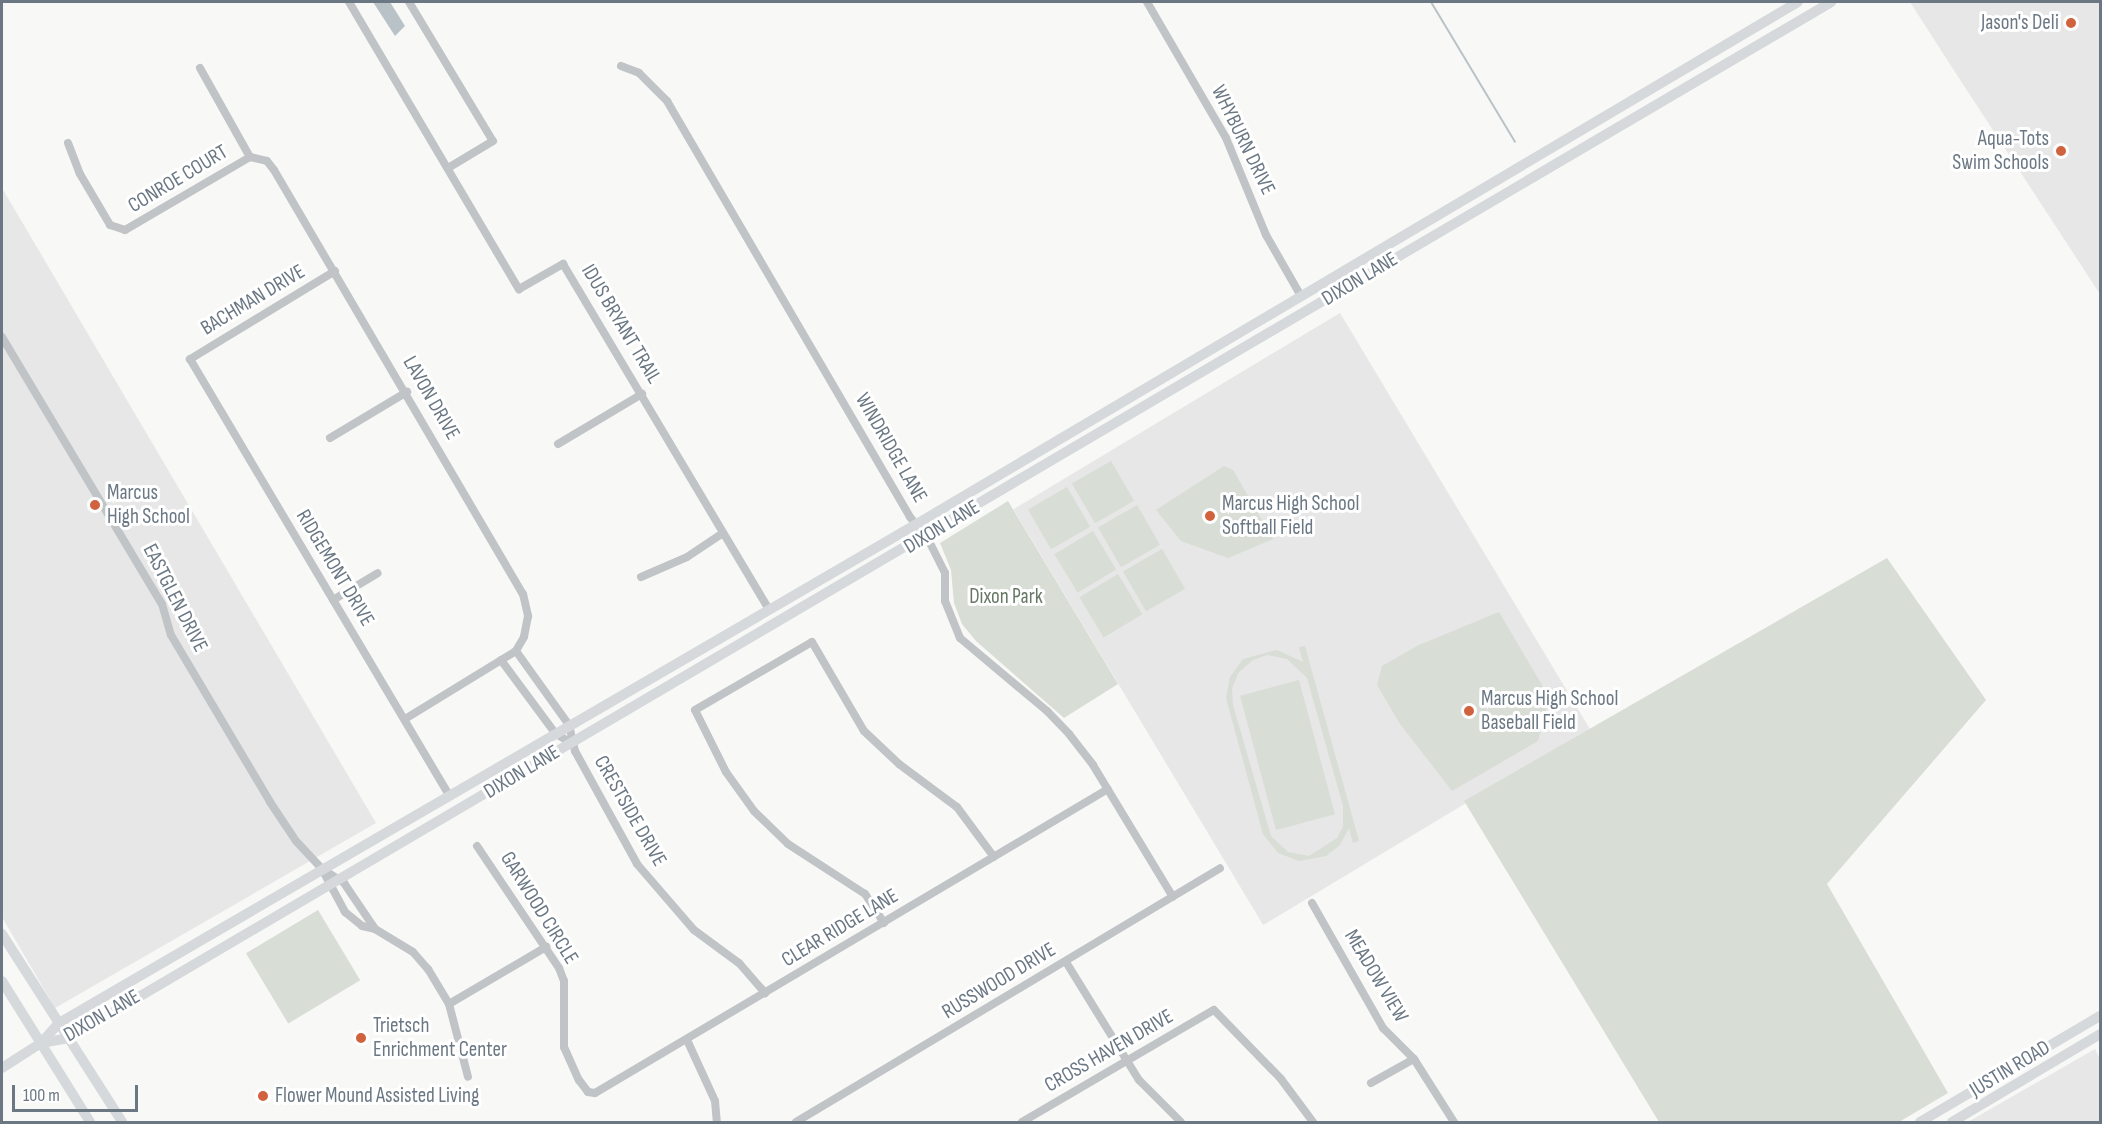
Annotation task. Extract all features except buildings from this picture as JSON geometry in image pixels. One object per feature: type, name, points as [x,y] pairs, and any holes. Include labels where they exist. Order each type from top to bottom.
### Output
[{"type":"main road","name":"DIXON LANE","points":[[41,1043],[59,1023],[915,525],[1798,2]]},
{"type":"main road","name":"DIXON LANE","points":[[41,1043],[69,1038],[144,992],[927,537],[1447,227],[1831,2]]},
{"type":"main road","points":[[1689,67],[1698,80]]},
{"type":"main road","points":[[1440,214],[1447,227]]},
{"type":"main road","points":[[268,901],[277,915]]},
{"type":"main road","points":[[2,934],[122,1122]]},
{"type":"main road","points":[[137,979],[144,992]]},
{"type":"main road","points":[[2,981],[90,1122]]},
{"type":"main road","name":"JUSTIN ROAD","points":[[1920,1122],[1932,1119],[2100,1016]]},
{"type":"main road","name":"JUSTIN ROAD","points":[[1952,1122],[2100,1034]]},
{"type":"main road","points":[[2,1068],[41,1043]]},
{"type":"street","name":"IDUS BRYANT TRAIL","points":[[349,2],[519,289],[563,264],[769,610]]},
{"type":"street","points":[[409,2],[493,141],[448,168]]},
{"type":"street","name":"WHYBURN DRIVE","points":[[1147,2],[1226,138],[1266,235],[1301,296]]},
{"type":"street","name":"WINDRIDGE LANE","points":[[621,66],[639,73],[667,101],[915,525],[927,537],[945,573],[945,601],[960,638],[1047,711],[1094,765],[1173,897]]},
{"type":"street","points":[[200,68],[250,157]]},
{"type":"street","name":"CONROE COURT","points":[[68,143],[80,174],[110,225],[125,230],[250,157]]},
{"type":"street","name":"LAVON DRIVE","points":[[250,157],[267,161],[274,170],[407,392],[523,594],[528,616],[524,637],[516,651]]},
{"type":"street","name":"BACHMAN DRIVE","points":[[190,359],[335,272]]},
{"type":"street","name":"EASTGLEN DRIVE","points":[[2,337],[162,604],[171,636],[270,802],[291,835],[322,869],[340,878],[375,929]]},
{"type":"street","name":"RIDGEMONT DRIVE","points":[[190,359],[449,795]]},
{"type":"street","points":[[330,438],[407,392]]},
{"type":"street","points":[[558,444],[642,394]]},
{"type":"street","points":[[641,577],[687,556],[723,533]]},
{"type":"street","points":[[333,600],[378,573]]},
{"type":"street","points":[[884,922],[865,894],[788,843],[754,810],[726,772],[694,710],[812,642],[864,731],[890,756],[957,807],[994,857]]},
{"type":"street","points":[[405,719],[516,651],[569,725],[572,743]]},
{"type":"street","points":[[501,660],[555,733],[572,743]]},
{"type":"street","name":"CRESTSIDE DRIVE","points":[[572,743],[637,864],[694,930],[739,963],[765,993]]},
{"type":"street","name":"CLEAR RIDGE LANE","points":[[588,1092],[600,1092],[1108,789]]},
{"type":"street","name":"GARWOOD CIRCLE","points":[[477,846],[546,947],[564,981],[564,1047],[588,1092]]},
{"type":"street","name":"RUSSWOOD DRIVE","points":[[796,1122],[1220,868]]},
{"type":"street","name":"EASTGLEN DRIVE","points":[[322,869],[328,885],[345,912],[362,926],[375,929],[413,952],[449,1004]]},
{"type":"street","name":"MEADOW VIEW","points":[[1312,903],[1383,1028],[1414,1059],[1454,1122]]},
{"type":"street","points":[[468,1077],[449,1004],[546,947]]},
{"type":"street","points":[[1066,962],[1126,1061],[1151,1095],[1181,1122]]},
{"type":"street","name":"CROSS HAVEN DRIVE","points":[[1022,1122],[1214,1010],[1281,1079],[1313,1122]]},
{"type":"street","points":[[687,1040],[715,1101],[717,1122]]},
{"type":"street","points":[[1371,1083],[1414,1059]]},
{"type":"street","points":[[1035,1114],[1041,1122]]},
{"type":"shaded area","points":[[373,2],[390,2],[405,26],[395,36]]},
{"type":"shaded area","points":[[1910,2],[2100,2],[2100,294],[1955,72]]},
{"type":"shaded area","name":"Marcus High School","points":[[2,188],[376,823],[55,1008],[2,917]]},
{"type":"shaded area","points":[[1340,313],[1590,729],[1263,925],[1013,509]]},
{"type":"shaded area","points":[[2095,1049],[2100,1059],[2100,1122],[1968,1122]]},
{"type":"green space","points":[[1111,461],[1134,501],[1095,523],[1072,484]]},
{"type":"green space","name":"Marcus High School Softball Field","points":[[1224,466],[1233,470],[1273,539],[1228,558],[1181,541],[1156,510]]},
{"type":"green space","points":[[1067,487],[1090,527],[1051,549],[1028,510]]},
{"type":"green space","name":"Dixon Park","points":[[1008,501],[1118,684],[1064,718],[976,641],[962,624],[954,603],[951,570],[940,543]]},
{"type":"green space","points":[[1137,505],[1160,545],[1121,567],[1098,528]]},
{"type":"green space","points":[[1093,531],[1116,570],[1078,593],[1054,554]]},
{"type":"green space","points":[[1162,549],[1185,589],[1146,611],[1123,572]]},
{"type":"green space","points":[[1887,558],[1986,700],[1827,884],[1948,1093],[1899,1122],[1659,1122],[1464,801]]},
{"type":"green space","points":[[1118,574],[1142,614],[1104,637],[1079,597]]},
{"type":"green space","name":"Marcus High School Baseball Field","points":[[1499,612],[1549,697],[1538,741],[1452,791],[1400,724],[1377,685],[1382,666],[1419,645]]},
{"type":"green space","points":[[1305,646],[1359,841],[1353,843],[1349,828],[1340,845],[1326,856],[1299,861],[1278,853],[1263,834],[1226,698],[1230,677],[1243,659],[1277,650],[1303,662],[1299,647]],"holes":[[[1267,655],[1287,659],[1307,678],[1343,806],[1343,827],[1337,838],[1309,856],[1288,852],[1271,836],[1233,705],[1232,688],[1239,672],[1253,660]]]},
{"type":"green space","points":[[1299,680],[1335,814],[1276,830],[1240,696]]},
{"type":"green space","points":[[318,910],[360,980],[288,1024],[246,953]]},
{"type":"waterway","points":[[1431,2],[1515,142]]},
{"type":"place","name":"Jason's Deli","points":[[2071,23]]},
{"type":"place","name":"Aqua-Tots Swim Schools","points":[[2061,151]]},
{"type":"place","name":"Marcus High School","points":[[95,505]]},
{"type":"place","name":"Marcus High School Softball Field","points":[[1210,516]]},
{"type":"place","name":"Marcus High School Baseball Field","points":[[1469,711]]},
{"type":"place","name":"Trietsch Enrichment Center","points":[[361,1038]]},
{"type":"place","name":"Flower Mound Assisted Living","points":[[263,1096]]}]
